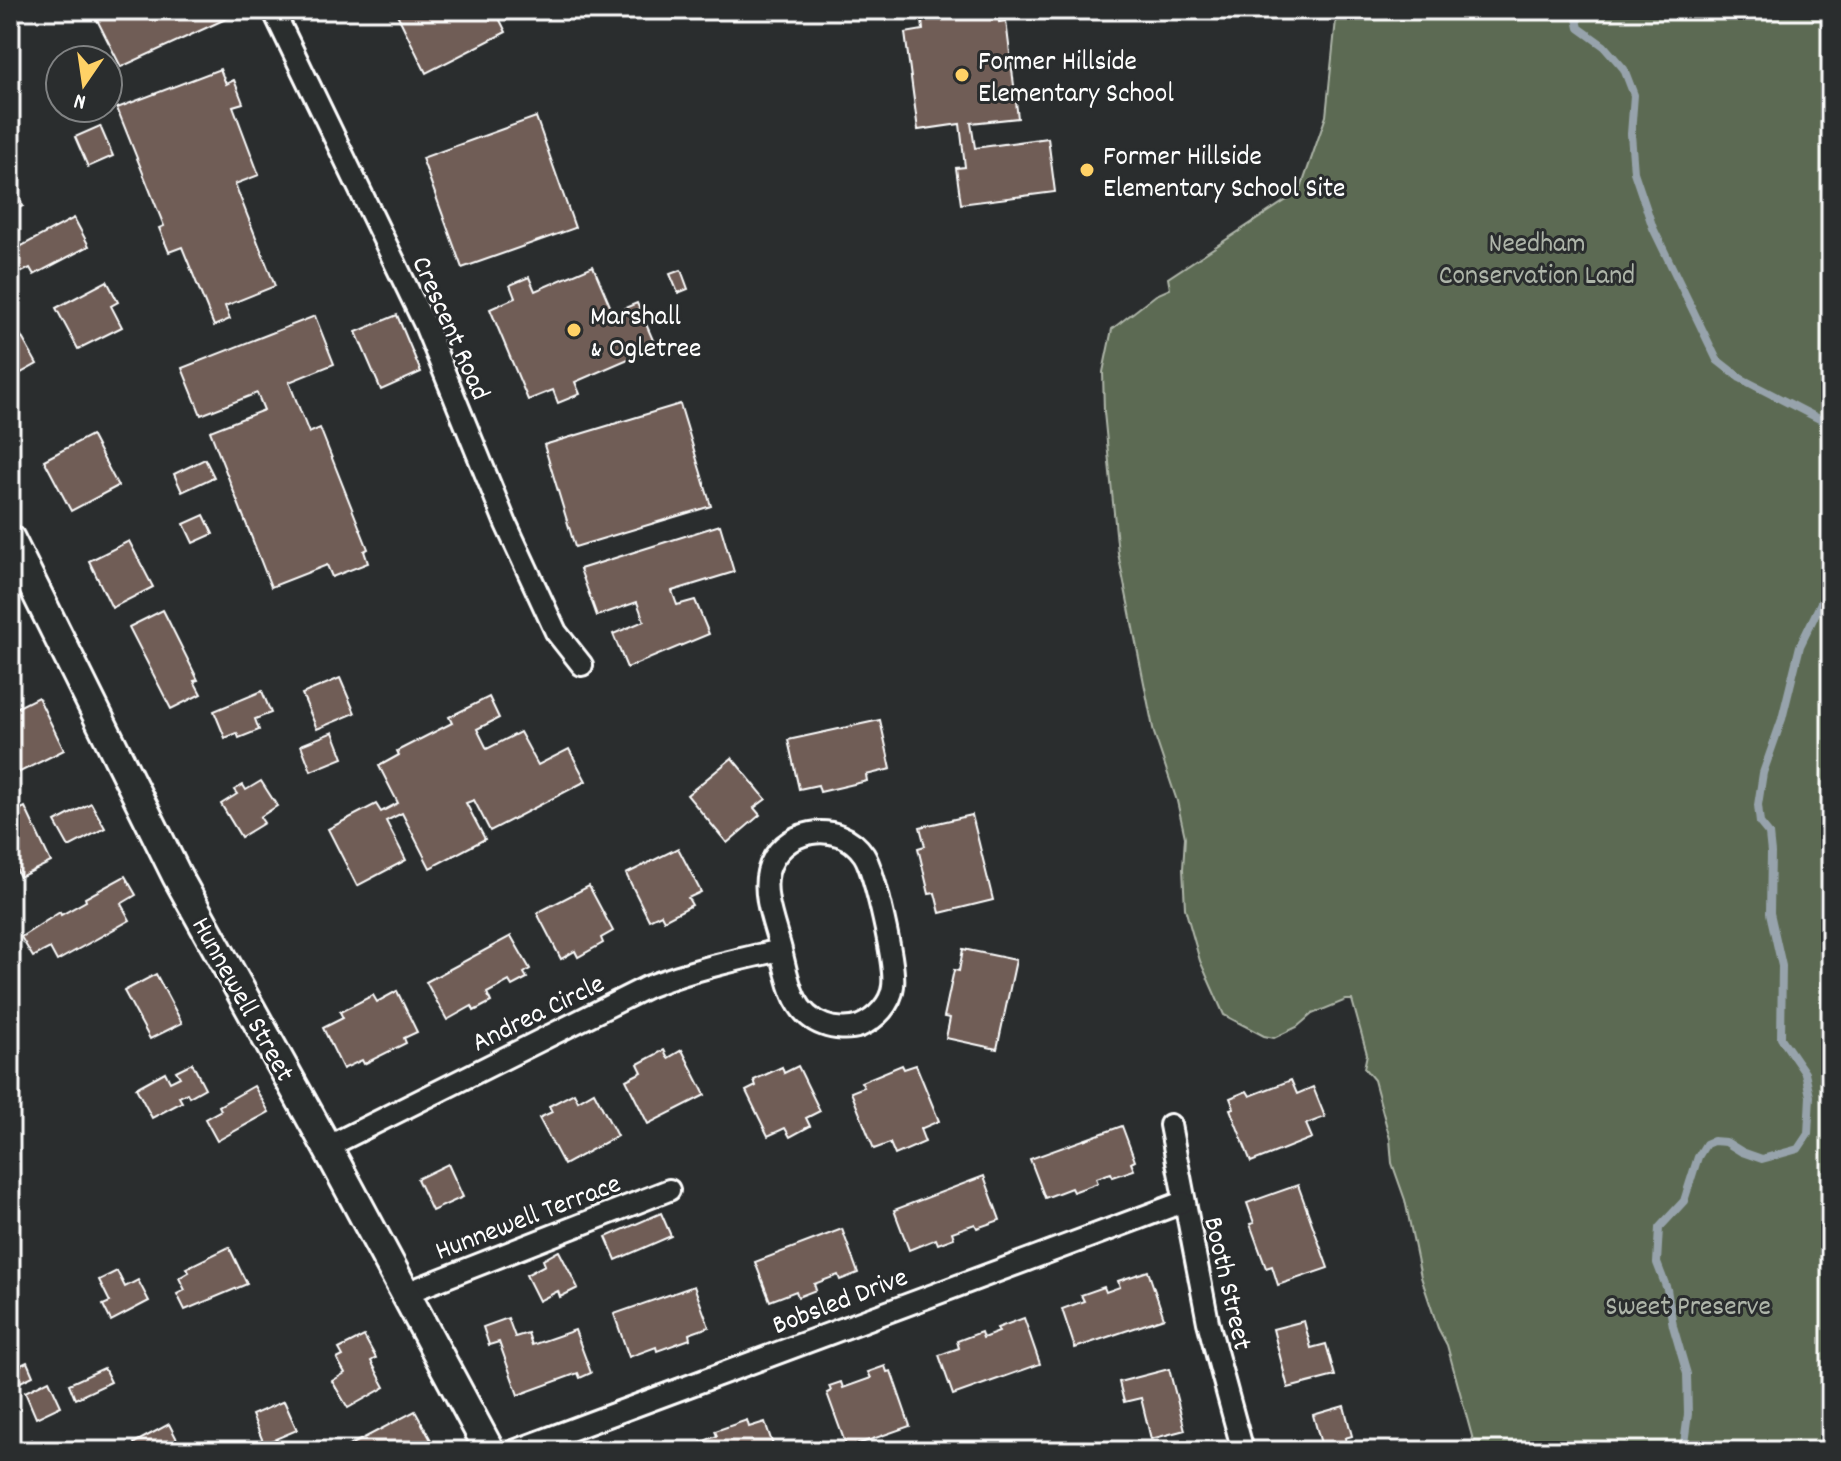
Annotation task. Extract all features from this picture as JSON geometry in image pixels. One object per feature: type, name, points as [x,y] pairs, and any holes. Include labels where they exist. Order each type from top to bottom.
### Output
[{"type":"main road","name":"Hunnewell Street","points":[[10,539],[177,876],[490,1451]]},
{"type":"street","name":"Crescent Road","points":[[273,10],[425,325],[506,524],[556,632],[582,665]]},
{"type":"street","points":[[821,832],[844,837],[863,854],[871,873],[894,969],[893,988],[886,1005],[870,1022],[854,1028],[832,1028],[816,1023],[803,1013],[794,998],[781,950],[767,889],[773,858],[786,843],[802,834],[821,832]]},
{"type":"street","name":"Andrea Circle","points":[[327,1147],[647,987],[687,972],[781,950]]},
{"type":"street","name":"Booth Street","points":[[1170,1125],[1208,1322],[1243,1451]]},
{"type":"street","name":"Hunnewell Terrace","points":[[406,1293],[669,1190]]},
{"type":"street","name":"Bobsled Drive","points":[[514,1451],[1183,1202]]},
{"type":"green space","points":[[1337,10],[1831,10],[1831,1451],[1476,1451],[1447,1345],[1421,1277],[1374,1080],[1364,1068],[1367,1054],[1352,1000],[1312,1014],[1297,1027],[1274,1038],[1264,1036],[1224,1015],[1200,961],[1185,908],[1185,837],[1177,801],[1154,733],[1118,553],[1103,372],[1112,329],[1156,295],[1170,289],[1168,278],[1300,191],[1326,116]]},
{"type":"building","points":[[92,10],[226,10],[230,17],[124,66],[124,44],[109,44]]},
{"type":"building","points":[[395,10],[495,10],[506,32],[426,73]]},
{"type":"building","name":"Former Hillside Elementary School","points":[[921,10],[997,10],[999,22],[1006,21],[1018,118],[971,123],[975,148],[1048,138],[1055,192],[961,204],[956,168],[965,167],[960,124],[918,130],[905,33],[923,30]]},
{"type":"building","points":[[220,69],[226,84],[234,80],[243,103],[233,106],[259,175],[235,184],[275,286],[225,306],[230,319],[214,326],[182,247],[169,252],[159,228],[164,226],[123,124],[124,105]]},
{"type":"building","points":[[536,117],[575,228],[462,268],[422,158]]},
{"type":"building","points":[[100,126],[113,156],[88,167],[75,137]]},
{"type":"building","points":[[10,180],[23,206],[10,212]]},
{"type":"building","points":[[74,218],[89,246],[34,275],[30,268],[10,278],[10,252]]},
{"type":"building","name":"Marshall & Ogletree","points":[[593,266],[613,313],[637,303],[656,347],[575,382],[580,394],[558,403],[553,390],[528,400],[490,309],[515,298],[510,285],[529,277],[535,291]]},
{"type":"building","points":[[681,270],[688,289],[678,293],[670,274]]},
{"type":"building","points":[[107,281],[118,302],[111,306],[122,327],[78,349],[56,308]]},
{"type":"building","points":[[397,315],[421,372],[381,390],[356,332]]},
{"type":"building","points":[[315,316],[334,364],[289,382],[309,433],[320,428],[368,549],[364,551],[368,563],[332,577],[327,565],[271,587],[210,431],[264,410],[257,393],[201,415],[182,368]]},
{"type":"building","points":[[20,334],[37,364],[10,379],[10,339]]},
{"type":"building","points":[[680,404],[711,506],[575,547],[544,445]]},
{"type":"building","points":[[91,435],[118,486],[71,511],[44,460]]},
{"type":"building","points":[[205,459],[214,477],[182,492],[174,474]]},
{"type":"building","points":[[204,515],[213,534],[193,543],[184,524]]},
{"type":"building","points":[[720,525],[734,572],[672,591],[677,605],[695,600],[709,634],[627,668],[613,634],[644,621],[637,602],[597,616],[580,569]]},
{"type":"building","points":[[129,541],[153,587],[112,608],[89,561]]},
{"type":"building","points":[[163,610],[198,680],[194,681],[201,694],[171,709],[129,627]]},
{"type":"building","points":[[340,678],[355,713],[317,729],[302,694]]},
{"type":"building","points":[[262,691],[271,713],[255,719],[259,730],[239,738],[237,733],[225,738],[214,711]]},
{"type":"building","points":[[38,697],[64,750],[10,777],[10,711]]},
{"type":"building","points":[[489,697],[499,718],[477,729],[487,749],[520,732],[538,765],[569,749],[586,781],[490,831],[474,800],[466,803],[485,839],[430,868],[402,813],[386,821],[406,860],[357,886],[328,829],[376,804],[381,812],[398,803],[379,766],[399,755],[397,751],[452,723],[449,717]]},
{"type":"building","points":[[880,720],[891,769],[866,775],[867,781],[820,792],[818,785],[799,789],[788,740]]},
{"type":"building","points":[[333,732],[343,758],[311,771],[301,745]]},
{"type":"building","points":[[732,758],[766,799],[754,808],[760,815],[727,843],[687,795]]},
{"type":"building","points":[[261,781],[277,806],[260,817],[264,823],[241,837],[221,804],[237,794],[234,790],[243,785],[246,790]]},
{"type":"building","points":[[91,803],[105,828],[69,847],[55,822]]},
{"type":"building","points":[[25,807],[51,862],[20,877],[10,857],[10,814]]},
{"type":"building","points":[[972,815],[993,900],[940,913],[935,893],[929,894],[918,848],[925,846],[920,827]]},
{"type":"building","points":[[678,848],[701,892],[688,898],[692,905],[664,920],[661,914],[649,920],[626,874]]},
{"type":"building","points":[[125,876],[136,895],[121,904],[130,920],[57,961],[50,948],[33,957],[21,937]]},
{"type":"building","points":[[589,886],[613,931],[601,938],[603,943],[578,957],[575,951],[561,959],[537,913]]},
{"type":"building","points":[[511,936],[530,969],[524,973],[527,978],[512,986],[509,981],[487,993],[491,1002],[474,1011],[472,1006],[447,1020],[426,982]]},
{"type":"building","points":[[963,949],[1016,960],[997,1049],[946,1038],[950,1018],[944,1017],[954,970],[959,971]]},
{"type":"building","points":[[156,974],[182,1023],[150,1039],[124,991]]},
{"type":"building","points":[[397,991],[417,1032],[404,1038],[406,1043],[364,1064],[362,1060],[343,1069],[323,1028],[343,1018],[340,1012],[373,995],[377,1002]]},
{"type":"building","points":[[664,1050],[668,1058],[682,1050],[705,1095],[648,1124],[626,1080],[642,1072],[638,1064]]},
{"type":"building","points":[[192,1063],[205,1088],[189,1097],[187,1093],[179,1097],[182,1102],[152,1118],[136,1088],[165,1072],[170,1082],[180,1077],[176,1071]]},
{"type":"building","points":[[902,1065],[904,1069],[916,1065],[939,1121],[920,1129],[925,1142],[895,1155],[890,1143],[874,1149],[851,1092],[864,1087],[861,1082]]},
{"type":"building","points":[[798,1066],[820,1111],[806,1118],[810,1126],[790,1137],[785,1128],[768,1136],[746,1091],[756,1086],[754,1080],[782,1067],[784,1073]]},
{"type":"building","points":[[1291,1080],[1297,1094],[1313,1087],[1325,1117],[1306,1124],[1312,1138],[1251,1162],[1230,1109],[1234,1108],[1230,1098],[1247,1091],[1250,1096]]},
{"type":"building","points":[[254,1086],[269,1112],[217,1141],[205,1119],[221,1110],[219,1106]]},
{"type":"building","points":[[594,1092],[617,1136],[564,1165],[539,1118],[552,1112],[549,1106],[574,1093],[578,1101]]},
{"type":"building","points":[[1122,1126],[1135,1161],[1131,1163],[1134,1170],[1113,1177],[1111,1173],[1096,1178],[1098,1183],[1073,1192],[1071,1188],[1045,1198],[1030,1159]]},
{"type":"building","points":[[448,1164],[463,1197],[432,1211],[417,1179]]},
{"type":"building","points":[[984,1176],[1000,1220],[977,1228],[975,1224],[952,1232],[954,1238],[938,1244],[936,1239],[909,1250],[894,1210]]},
{"type":"building","points":[[1298,1185],[1328,1268],[1278,1285],[1272,1266],[1266,1268],[1250,1224],[1254,1223],[1247,1203]]},
{"type":"building","points":[[661,1213],[671,1236],[616,1260],[606,1237]]},
{"type":"building","points":[[842,1229],[858,1273],[840,1280],[838,1275],[814,1284],[816,1290],[798,1297],[796,1291],[770,1301],[755,1262]]},
{"type":"building","points":[[229,1247],[247,1284],[185,1310],[177,1294],[185,1290],[179,1278],[189,1272],[186,1268]]},
{"type":"building","points":[[559,1251],[578,1288],[560,1297],[558,1291],[539,1301],[526,1275],[545,1265],[543,1260]]},
{"type":"building","points":[[117,1271],[125,1287],[138,1280],[149,1301],[111,1321],[103,1305],[110,1302],[99,1280]]},
{"type":"building","points":[[1148,1271],[1164,1318],[1075,1348],[1062,1309],[1084,1301],[1081,1295],[1104,1287],[1106,1292],[1120,1287],[1118,1281]]},
{"type":"building","points":[[694,1286],[709,1327],[689,1334],[690,1339],[629,1357],[614,1314]]},
{"type":"building","points":[[508,1318],[515,1337],[528,1333],[532,1345],[575,1330],[591,1373],[580,1378],[578,1373],[518,1395],[499,1342],[489,1345],[483,1327]]},
{"type":"building","points":[[1024,1318],[1040,1364],[953,1395],[939,1355],[959,1348],[957,1341],[981,1332],[983,1338],[999,1332],[997,1328]]},
{"type":"building","points":[[1304,1321],[1311,1348],[1326,1344],[1335,1376],[1288,1388],[1273,1329]]},
{"type":"building","points":[[364,1336],[376,1358],[371,1361],[385,1387],[348,1408],[332,1381],[345,1373],[337,1359],[343,1356],[339,1349]]},
{"type":"building","points":[[27,1362],[33,1376],[10,1387],[10,1370]]},
{"type":"building","points":[[885,1366],[887,1372],[891,1371],[910,1426],[847,1448],[827,1393],[831,1391],[829,1386],[841,1382],[843,1388],[871,1378],[868,1372]]},
{"type":"building","points":[[104,1368],[111,1382],[75,1399],[69,1384]]},
{"type":"building","points":[[1169,1369],[1185,1430],[1151,1439],[1141,1398],[1124,1402],[1119,1382]]},
{"type":"building","points":[[49,1380],[61,1406],[36,1418],[25,1392]]},
{"type":"building","points":[[284,1401],[297,1430],[264,1444],[252,1415]]},
{"type":"building","points":[[1344,1406],[1352,1436],[1345,1438],[1349,1451],[1323,1451],[1313,1415]]},
{"type":"building","points":[[415,1411],[437,1451],[341,1450]]},
{"type":"building","points":[[747,1420],[749,1427],[765,1422],[775,1451],[704,1451],[701,1442],[717,1436],[715,1431]]},
{"type":"building","points":[[169,1424],[183,1451],[138,1451],[134,1443]]},
{"type":"building","points":[[31,1440],[37,1451],[10,1451],[10,1441],[14,1449]]},
{"type":"waterway","points":[[1575,10],[1579,28],[1604,46],[1624,69],[1634,95],[1631,134],[1634,172],[1653,228],[1717,360],[1740,378],[1831,425]]},
{"type":"waterway","points":[[1683,1451],[1688,1414],[1687,1374],[1673,1326],[1667,1289],[1657,1263],[1659,1228],[1684,1201],[1698,1157],[1706,1144],[1726,1142],[1762,1159],[1798,1149],[1808,1134],[1810,1096],[1805,1073],[1781,1038],[1782,966],[1770,913],[1771,853],[1769,834],[1760,823],[1758,805],[1763,773],[1782,719],[1800,646],[1831,582]]},
{"type":"place","name":"Former Hillside Elementary School","points":[[962,75]]},
{"type":"place","name":"Former Hillside Elementary School Site","points":[[1087,170]]},
{"type":"place","name":"Marshall & Ogletree","points":[[574,330]]},
{"type":"park label","name":"Needham Conservation Land","points":[[1537,257]]},
{"type":"park label","name":"Sweet Preserve","points":[[1688,1304]]}]
